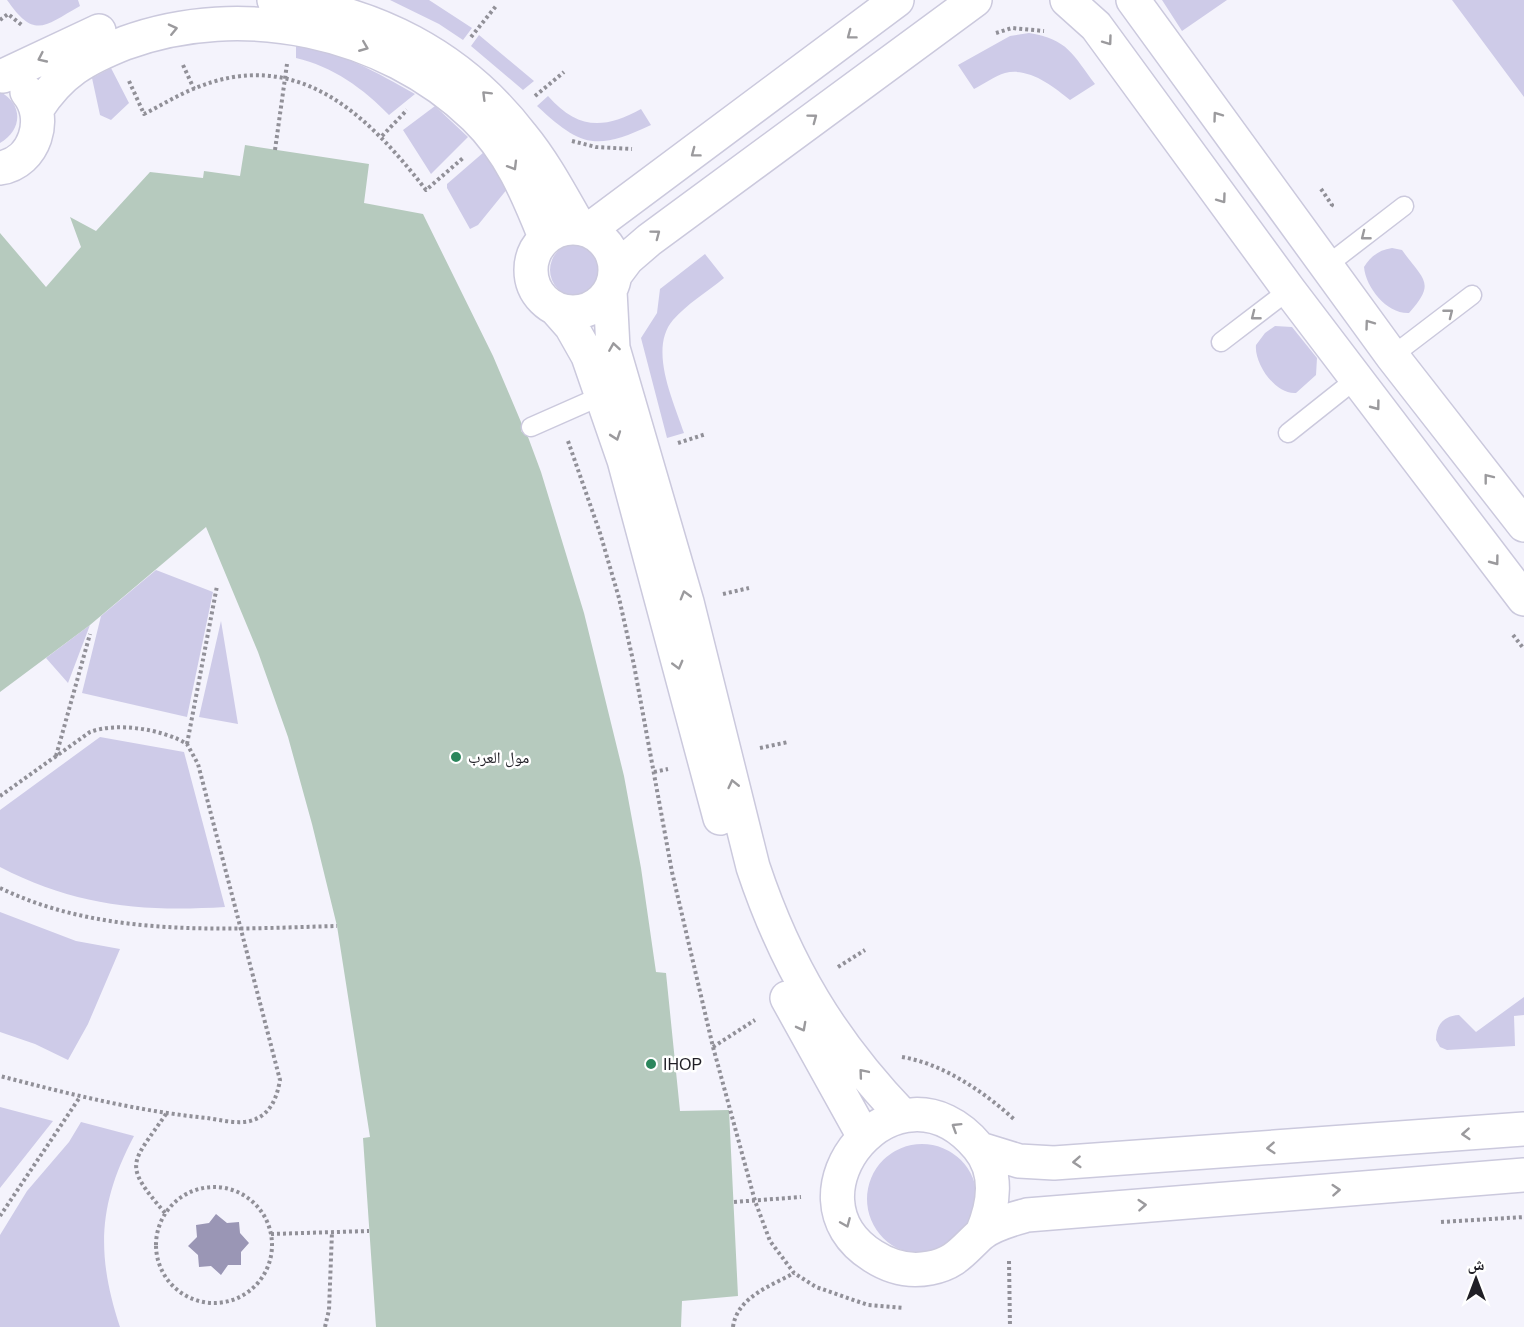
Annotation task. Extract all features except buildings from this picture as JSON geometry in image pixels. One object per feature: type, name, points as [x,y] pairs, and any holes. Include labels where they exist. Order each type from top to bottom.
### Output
[{"type":"street","points":[[1,76],[137,16],[180,4],[216,0]]},
{"type":"street","points":[[274,0],[333,10],[397,34],[450,63],[500,127],[548,172],[585,228],[609,247],[615,261],[613,391],[624,460],[704,761],[752,924],[773,973],[863,1135]]},
{"type":"street","points":[[897,0],[626,204],[585,228],[557,230],[545,237],[535,249],[530,277],[535,290],[556,309],[581,341],[613,391],[687,602],[753,867],[767,909],[804,989],[827,1025],[852,1060],[903,1116]]},
{"type":"street","points":[[556,309],[569,312],[584,310],[599,303],[627,259],[649,240],[975,0]]},
{"type":"street","points":[[1067,0],[1096,26],[1289,290],[1524,599]]},
{"type":"street","points":[[1133,0],[1392,356],[1524,525]]},
{"type":"street","points":[[37,109],[49,90],[84,60],[145,35],[185,26],[237,21],[293,26],[340,37],[388,56],[433,83],[474,116],[500,127],[545,237]]},
{"type":"street","points":[[0,168],[22,158],[33,144],[38,127],[37,109],[29,95],[18,83],[1,76]]},
{"type":"street","points":[[903,1116],[925,1116],[947,1121],[966,1133],[980,1149],[990,1169],[993,1191],[991,1213],[982,1233],[968,1250],[939,1265],[907,1269],[885,1264],[866,1252],[851,1236],[842,1216],[838,1194],[841,1172],[850,1152],[863,1135],[882,1123],[903,1116]]},
{"type":"street","points":[[980,1149],[1019,1161],[1054,1163],[1524,1129]]},
{"type":"street","points":[[982,1233],[1009,1220],[1046,1212],[1524,1175]]},
{"type":"lane","points":[[1326,266],[1404,206]]},
{"type":"lane","points":[[1221,342],[1289,290]]},
{"type":"lane","points":[[1392,356],[1472,295]]},
{"type":"lane","points":[[1288,432],[1356,379]]},
{"type":"lane","points":[[531,427],[613,391]]},
{"type":"path","points":[[275,150],[293,26]]},
{"type":"path","points":[[993,34],[1012,28],[1030,28],[1054,34]]},
{"type":"path","points":[[115,47],[144,114],[194,89],[222,81],[248,76],[285,78],[311,86],[362,118],[382,136],[426,190],[564,72]]},
{"type":"path","points":[[562,138],[596,147],[643,148]]},
{"type":"path","points":[[558,415],[600,533],[619,598],[634,665],[672,872],[713,1047],[755,1201],[770,1241],[794,1273],[837,1297],[868,1305],[910,1308]]},
{"type":"path","points":[[187,744],[217,586]]},
{"type":"path","points":[[56,757],[90,634]]},
{"type":"path","points":[[0,796],[90,732],[114,725],[180,740],[187,744],[198,764],[280,1080],[277,1097],[268,1109],[253,1120],[236,1121],[166,1114],[80,1097],[0,1076]]},
{"type":"path","points":[[0,888],[49,908],[117,924],[240,928],[337,926]]},
{"type":"path","points":[[894,1056],[914,1059],[960,1080],[1017,1122]]},
{"type":"path","points":[[0,1216],[80,1097]]},
{"type":"path","points":[[165,1213],[143,1187],[135,1170],[140,1151],[166,1114]]},
{"type":"path","points":[[208,1187],[225,1188],[241,1194],[255,1204],[266,1218],[271,1234],[272,1251],[267,1269],[257,1283],[244,1294],[219,1302],[194,1299],[172,1284],[158,1263],[156,1238],[165,1213],[176,1200],[191,1191],[208,1187]]},
{"type":"path","points":[[734,1202],[838,1194]]},
{"type":"path","points":[[271,1234],[369,1231]]},
{"type":"path","points":[[325,1327],[329,1310],[332,1232]]},
{"type":"path","points":[[1003,1260],[1009,1251],[1010,1327]]},
{"type":"path","points":[[733,1327],[739,1308],[748,1299],[794,1273]]},
{"type":"shaded area","points":[[7,0],[78,0],[80,6],[40,26],[25,21]]},
{"type":"shaded area","points":[[390,0],[429,0],[472,28],[463,40],[439,24]]},
{"type":"shaded area","points":[[1162,0],[1227,0],[1182,31]]},
{"type":"shaded area","points":[[1452,0],[1524,0],[1524,97]]},
{"type":"shaded area","points":[[1029,33],[1053,39],[1061,44],[1075,57],[1095,84],[1070,100],[1032,75],[1014,72],[1001,74],[974,89],[958,65],[1010,36]]},
{"type":"shaded area","points":[[479,35],[534,81],[523,90],[471,46]]},
{"type":"shaded area","points":[[296,46],[343,57],[415,94],[389,115],[347,80],[322,67],[296,58]]},
{"type":"shaded area","points":[[111,68],[129,103],[111,120],[100,115],[92,78]]},
{"type":"shaded area","points":[[0,92],[13,103],[17,118],[13,132],[0,143]]},
{"type":"shaded area","points":[[548,96],[569,115],[580,120],[603,123],[641,109],[651,125],[616,139],[590,141],[566,130],[537,106]]},
{"type":"shaded area","points":[[435,106],[468,137],[431,174],[403,130]]},
{"type":"shaded area","points":[[484,152],[508,188],[478,225],[470,229],[447,188],[447,184]]},
{"type":"shaded area","points":[[577,243],[587,245],[596,251],[602,260],[604,270],[602,280],[596,289],[587,295],[577,297],[567,295],[558,289],[552,280],[550,270],[552,260],[558,251],[567,245]]},
{"type":"shaded area","points":[[1392,248],[1402,250],[1424,281],[1423,294],[1409,313],[1393,309],[1379,298],[1366,275],[1364,267],[1370,260],[1379,252]]},
{"type":"shaded area","points":[[705,254],[724,278],[679,314],[666,332],[663,346],[665,376],[684,433],[667,438],[641,338],[657,313],[660,289]]},
{"type":"shaded area","points":[[1275,326],[1292,327],[1317,358],[1316,375],[1296,393],[1288,392],[1274,384],[1263,369],[1256,353],[1256,345],[1265,333]]},
{"type":"shaded area","points":[[156,570],[213,592],[187,717],[82,693],[101,616]]},
{"type":"shaded area","points":[[221,621],[238,724],[199,717]]},
{"type":"shaded area","points":[[90,625],[68,683],[46,658]]},
{"type":"shaded area","points":[[100,737],[184,752],[225,907],[165,908],[110,903],[55,890],[0,867],[0,810]]},
{"type":"shaded area","points":[[0,912],[76,941],[120,949],[88,1024],[68,1060],[35,1044],[0,1032]]},
{"type":"shaded area","points":[[1524,997],[1524,1015],[1514,1016],[1515,1046],[1447,1050],[1440,1047],[1436,1040],[1439,1025],[1449,1017],[1459,1015],[1476,1032]]},
{"type":"shaded area","points":[[0,1107],[53,1121],[0,1188]]},
{"type":"shaded area","points":[[81,1122],[134,1136],[113,1184],[104,1230],[107,1276],[120,1327],[0,1327],[0,1235],[27,1191],[69,1142]]},
{"type":"shaded area","points":[[922,1144],[943,1149],[961,1160],[972,1178],[977,1199],[972,1220],[961,1238],[943,1249],[922,1254],[901,1249],[883,1238],[872,1220],[867,1199],[872,1178],[883,1160],[901,1149]]},
{"type":"shaded area","points":[[216,1214],[227,1223],[239,1222],[240,1233],[249,1243],[241,1252],[241,1265],[228,1265],[221,1275],[211,1266],[199,1267],[198,1255],[188,1246],[197,1237],[196,1225],[209,1223]]},
{"type":"place","name":"مول العرب","points":[[456,757]]},
{"type":"place","name":"IHOP","points":[[651,1064]]}]
